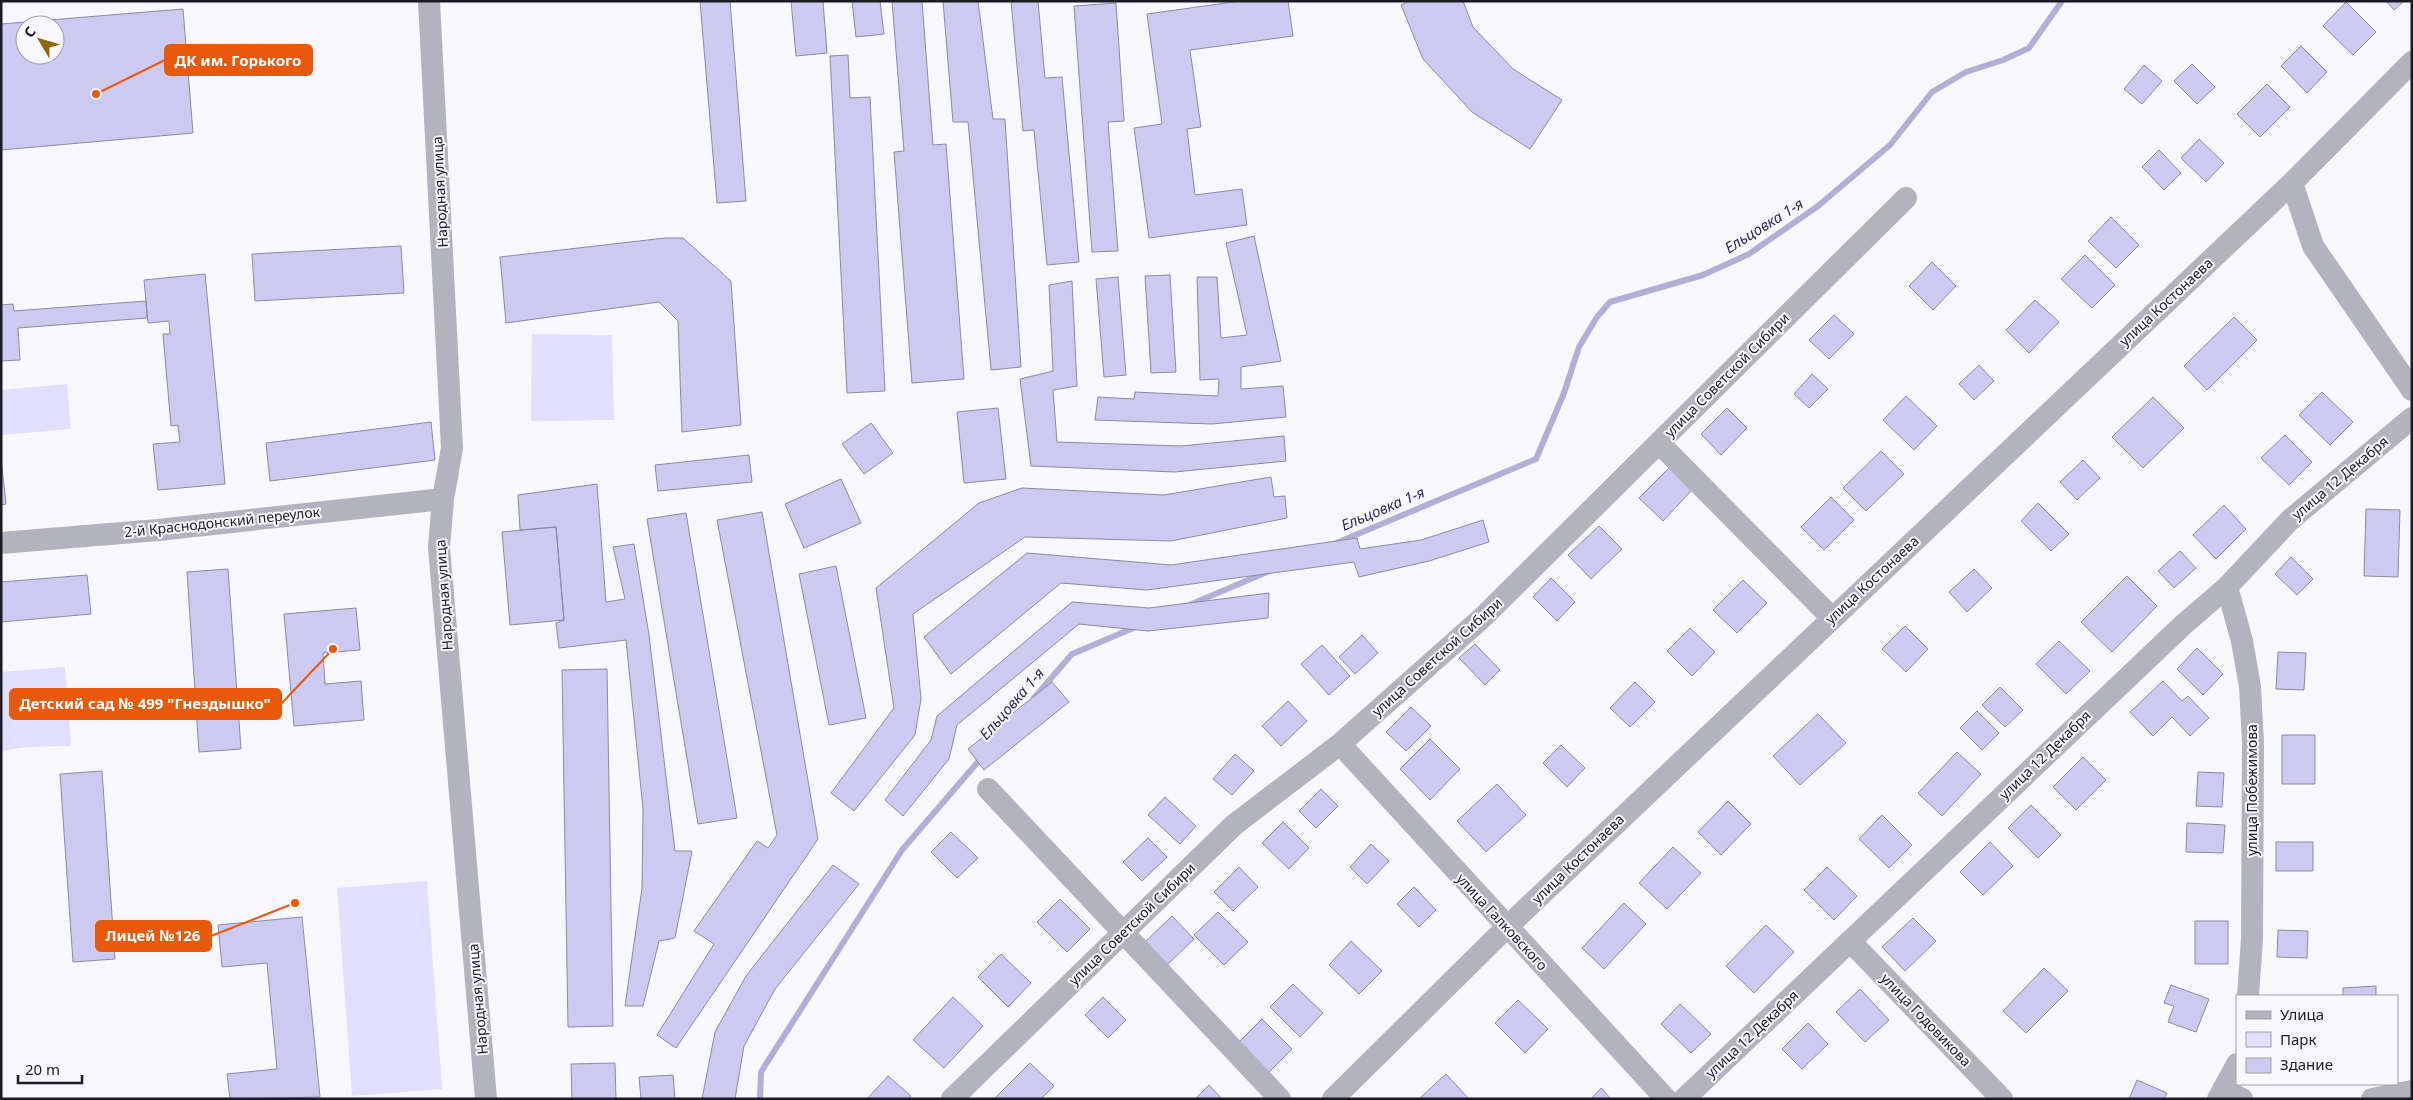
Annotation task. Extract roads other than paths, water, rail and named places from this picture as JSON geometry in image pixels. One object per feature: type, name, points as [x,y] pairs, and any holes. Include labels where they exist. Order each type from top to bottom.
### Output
[{"type":"street","name":"Народная улица","points":[[429,1],[452,448],[443,499],[439,547],[486,1099]]},
{"type":"street","name":"улица Костонаева","points":[[1333,1099],[1507,927],[2292,183],[2412,62]]},
{"type":"street","points":[[2292,183],[2313,246],[2412,390]]},
{"type":"street","name":"улица Советской Сибири","points":[[952,1099],[1234,825],[1340,744],[1482,618],[1906,198]]},
{"type":"street","name":"улица 12 Декабря","points":[[1684,1099],[2168,638],[2227,587],[2290,520],[2412,418]]},
{"type":"street","points":[[1659,443],[1832,618]]},
{"type":"street","name":"2-й Краснодонский переулок","points":[[1,542],[158,530],[443,499]]},
{"type":"street","name":"улица Побежимова","points":[[2227,587],[2242,641],[2250,687],[2253,742],[2252,938],[2248,995]]},
{"type":"street","name":"улица Галковского","points":[[1340,744],[1666,1099]]},
{"type":"street","points":[[988,789],[1280,1099]]},
{"type":"street","name":"улица Годовикова","points":[[1850,941],[2002,1099]]},
{"type":"street","points":[[2228,1095],[2236,1067]]},
{"type":"street","points":[[2372,1099],[2412,1091]]},
{"type":"waterway","name":"Ельцовка 1-я","points":[[1334,544],[1536,459],[1564,393],[1579,347],[1597,317],[1610,302],[1703,275],[1749,254],[1818,206],[1890,145],[1932,92],[1966,72],[2003,60],[2029,48],[2062,1]]},
{"type":"waterway","name":"Ельцовка 1-я","points":[[1187,606],[1267,572]]},
{"type":"waterway","name":"Ельцовка 1-я","points":[[1034,698],[1072,654],[1138,626]]},
{"type":"waterway","name":"Ельцовка 1-я","points":[[760,1099],[761,1072],[902,850],[983,756]]},
{"type":"place","name":"ДК им. Горького","points":[[96,94]]},
{"type":"place","name":"Детский сад № 499 \"Гнездышко\"","points":[[333,649]]},
{"type":"place","name":"Лицей №126","points":[[295,903]]}]
